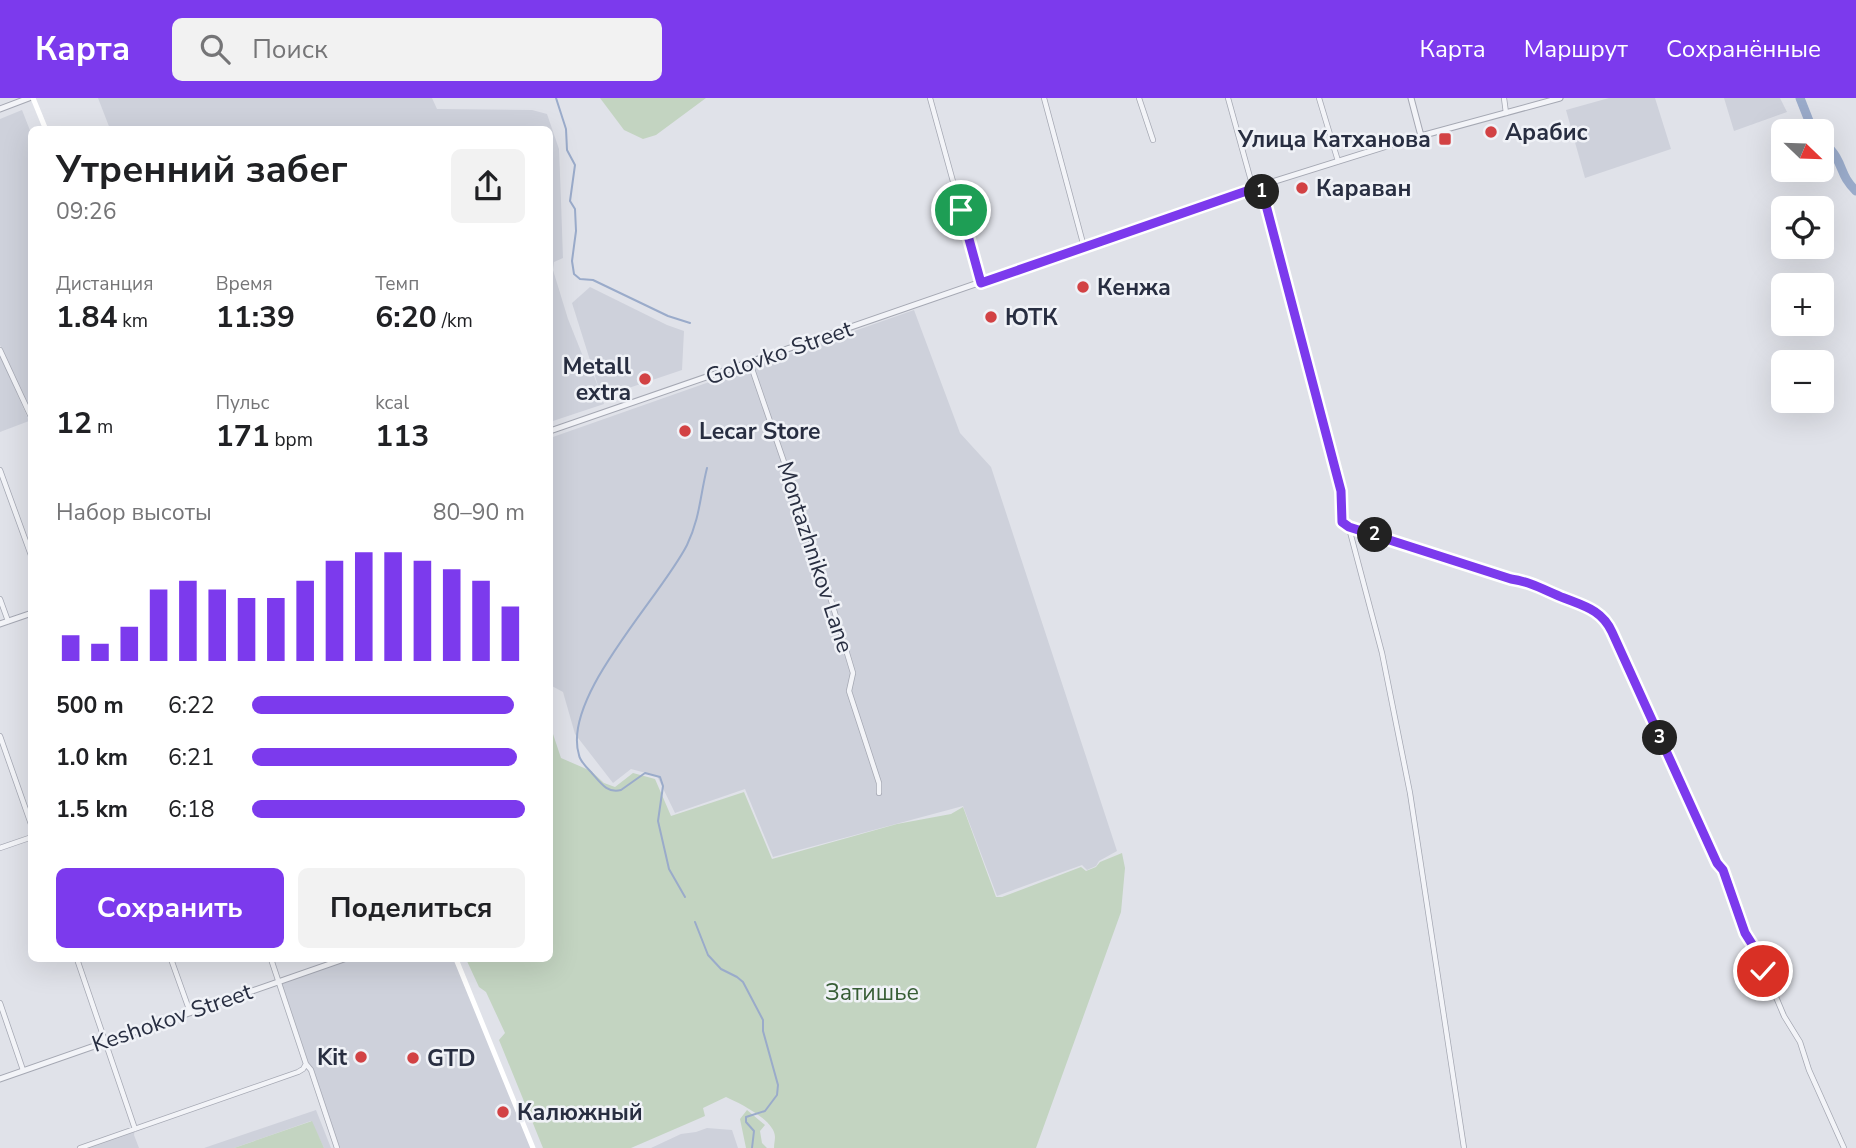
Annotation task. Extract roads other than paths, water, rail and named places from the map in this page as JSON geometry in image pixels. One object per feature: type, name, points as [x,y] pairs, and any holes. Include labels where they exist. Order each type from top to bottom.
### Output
[{"type":"main road","points":[[31,98],[44,126]]},
{"type":"main road","points":[[457,962],[533,1148]]},
{"type":"street","points":[[0,109],[31,98]]},
{"type":"street","points":[[930,98],[981,283]]},
{"type":"street","points":[[1044,98],[1084,247]]},
{"type":"street","points":[[1139,98],[1153,140]]},
{"type":"street","points":[[1228,98],[1253,188]]},
{"type":"street","points":[[1319,98],[1338,161]]},
{"type":"street","points":[[1411,98],[1420,136]]},
{"type":"street","points":[[1504,98],[1506,113]]},
{"type":"street","name":"Golovko Street","points":[[553,430],[1253,188],[1420,136],[1560,98]]},
{"type":"street","points":[[1261,186],[1341,491],[1341,520],[1349,527],[1511,579],[1531,582],[1590,608],[1608,622],[1717,863],[1723,870],[1745,933],[1757,952],[1784,1016],[1800,1042],[1809,1070],[1844,1148]]},
{"type":"street","points":[[0,350],[28,410]]},
{"type":"street","name":"Montazhnikov Lane","points":[[750,363],[828,590],[853,673],[849,691],[879,783],[879,793]]},
{"type":"street","points":[[0,470],[28,547]]},
{"type":"street","points":[[1349,527],[1382,653],[1402,749],[1464,1148]]},
{"type":"street","points":[[0,599],[8,621]]},
{"type":"street","points":[[0,624],[28,614]]},
{"type":"street","points":[[0,736],[28,816]]},
{"type":"street","points":[[0,848],[28,838]]},
{"type":"street","points":[[78,962],[135,1129]]},
{"type":"street","points":[[172,962],[190,1012]]},
{"type":"street","points":[[272,962],[337,1148]]},
{"type":"street","name":"Keshokov Street","points":[[0,1079],[335,962]]},
{"type":"street","points":[[0,1003],[23,1070]]},
{"type":"street","points":[[80,1148],[298,1072],[306,1063]]},
{"type":"waterway","points":[[556,98],[566,129],[567,150],[575,165],[570,201],[575,209],[576,231],[572,261],[574,274],[580,279],[593,280],[668,316],[690,323]]},
{"type":"waterway","points":[[1800,98],[1808,119]]},
{"type":"waterway","points":[[1834,154],[1856,191]]},
{"type":"waterway","points":[[685,897],[669,869],[658,821],[663,786],[660,777],[645,773],[621,790],[608,789],[581,760],[577,731],[598,677],[687,545],[697,516],[707,468]]},
{"type":"waterway","points":[[695,922],[708,955],[721,969],[743,982],[763,1020],[763,1031],[778,1085],[777,1095],[765,1111],[746,1117],[746,1122],[754,1131],[752,1148]]},
{"type":"place","name":"Арабис","points":[[1491,132]]},
{"type":"place","name":"Улица Катханова","points":[[1445,139]]},
{"type":"place","name":"Караван","points":[[1302,188]]},
{"type":"place","name":"Кенжа","points":[[1083,287]]},
{"type":"place","name":"ЮТК","points":[[991,317]]},
{"type":"place","name":"Metall extra","points":[[645,379]]},
{"type":"place","name":"Lecar Store","points":[[685,431]]},
{"type":"place","name":"Kit","points":[[361,1057]]},
{"type":"place","name":"GTD","points":[[413,1058]]},
{"type":"place","name":"Калюжный","points":[[503,1112]]},
{"type":"park label","name":"Затишье","points":[[872,992]]}]
